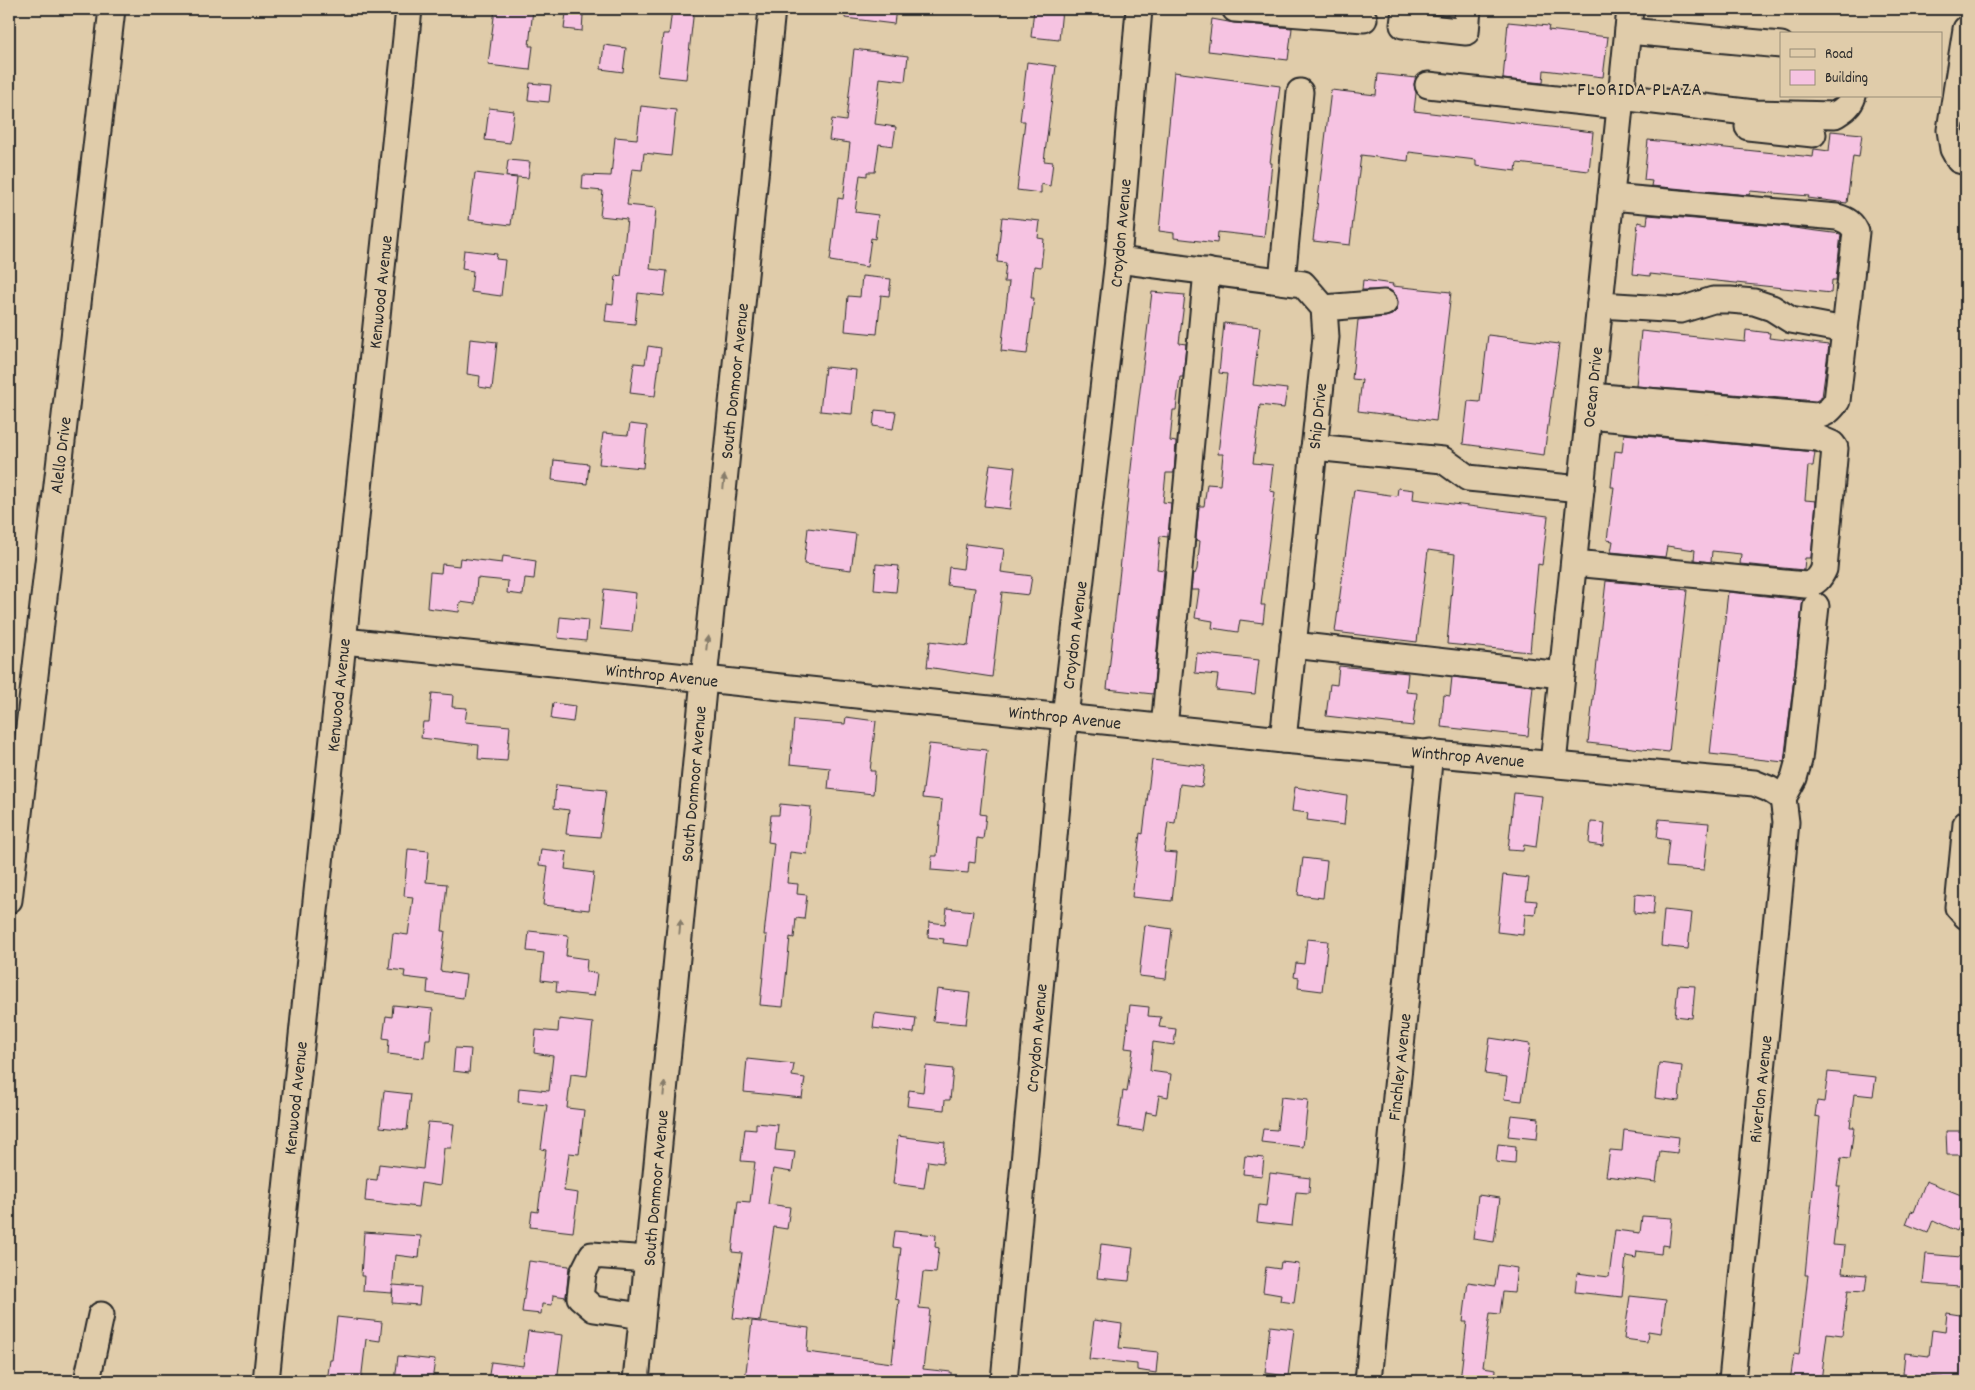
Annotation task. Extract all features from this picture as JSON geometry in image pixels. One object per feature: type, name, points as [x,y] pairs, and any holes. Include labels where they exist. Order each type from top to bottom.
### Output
[{"type":"street","name":"Alello Drive","points":[[9,900],[112,9]]},
{"type":"street","name":"Kenwood Avenue","points":[[266,1381],[409,9]]},
{"type":"street","name":"South Donmoor Avenue","points":[[636,1381],[704,679],[772,9]]},
{"type":"street","name":"Croydon Avenue","points":[[1004,1381],[1065,717],[1118,260],[1139,9]]},
{"type":"street","points":[[1235,9],[1364,19]]},
{"type":"street","points":[[1405,9],[1403,25],[1466,32],[1468,9]]},
{"type":"street","points":[[1629,20],[1780,45]]},
{"type":"street","name":"Ocean Drive","points":[[1553,764],[1629,20]]},
{"type":"street","points":[[1966,29],[1950,130],[1953,149],[1959,160],[1966,162]]},
{"type":"street","points":[[1428,85],[1620,105],[1813,134]]},
{"type":"street","points":[[1282,281],[1300,92]]},
{"type":"street","points":[[1620,105],[1835,115],[1843,110],[1852,98]]},
{"type":"street","points":[[1590,406],[1816,416],[1831,410],[1837,400],[1856,232],[1846,220],[1838,217],[1611,196]]},
{"type":"street","points":[[1118,260],[1303,284],[1324,308],[1384,303]]},
{"type":"street","points":[[1164,728],[1207,271]]},
{"type":"street","points":[[1600,306],[1681,310],[1713,300],[1754,302],[1772,308],[1791,320],[1845,330]]},
{"type":"street","name":"Ship Drive","points":[[1283,740],[1326,337],[1324,308]]},
{"type":"street","points":[[1574,563],[1806,585],[1814,583],[1824,569],[1835,448],[1832,444],[1818,438],[1590,406]]},
{"type":"street","points":[[1314,447],[1444,460],[1468,478],[1581,489]]},
{"type":"street","points":[[1783,798],[1794,778],[1799,760],[1816,606]]},
{"type":"street","name":"Winthrop Avenue","points":[[344,641],[1164,728],[1754,784],[1769,789],[1783,798]]},
{"type":"street","points":[[1293,645],[1562,675]]},
{"type":"street","name":"Finchley Avenue","points":[[1368,1381],[1430,752]]},
{"type":"street","name":"Riverlon Avenue","points":[[1732,1381],[1786,822],[1783,798]]},
{"type":"street","points":[[1966,824],[1958,907],[1966,916]]},
{"type":"street","points":[[642,1316],[594,1308],[580,1297],[583,1273],[592,1255],[648,1259]]},
{"type":"street","points":[[87,1381],[88,1368],[101,1315]]},
{"type":"building","points":[[495,9],[533,9],[529,46],[533,46],[530,70],[488,65]]},
{"type":"building","points":[[672,9],[694,9],[686,79],[658,76],[663,34],[669,34]]},
{"type":"building","points":[[845,9],[896,9],[894,24],[845,18]]},
{"type":"building","points":[[1034,9],[1062,9],[1059,40],[1031,37]]},
{"type":"building","points":[[566,13],[583,15],[582,31],[564,29]]},
{"type":"building","points":[[1212,19],[1234,23],[1292,28],[1288,60],[1208,51]]},
{"type":"building","points":[[1508,22],[1549,26],[1548,30],[1608,37],[1603,77],[1544,70],[1543,83],[1503,79]]},
{"type":"building","points":[[604,45],[626,48],[623,72],[601,69]]},
{"type":"building","points":[[854,49],[908,56],[905,81],[880,78],[875,124],[896,127],[893,146],[879,144],[875,172],[867,172],[867,176],[860,175],[855,212],[878,215],[875,239],[871,238],[867,267],[830,261],[838,198],[843,199],[850,143],[829,140],[832,119],[846,121]]},
{"type":"building","points":[[1027,62],[1056,66],[1044,161],[1053,162],[1050,186],[1041,184],[1041,193],[1017,190],[1025,121],[1020,121]]},
{"type":"building","points":[[1174,72],[1280,86],[1270,163],[1272,163],[1264,237],[1218,232],[1217,243],[1174,238],[1174,233],[1159,231]]},
{"type":"building","points":[[1378,74],[1416,78],[1414,84],[1416,93],[1414,111],[1593,132],[1589,171],[1517,163],[1516,171],[1476,166],[1476,160],[1409,152],[1408,161],[1361,155],[1350,245],[1313,241],[1331,90],[1376,95]]},
{"type":"building","points":[[530,83],[551,85],[549,102],[528,100]]},
{"type":"building","points":[[641,106],[676,110],[671,156],[644,153],[642,170],[632,169],[627,205],[656,208],[650,269],[667,271],[664,296],[638,293],[635,324],[605,321],[607,303],[613,304],[616,275],[621,276],[627,219],[600,216],[603,191],[582,189],[583,175],[611,176],[615,137],[637,139]]},
{"type":"building","points":[[489,108],[514,111],[510,143],[485,140]]},
{"type":"building","points":[[1831,131],[1862,134],[1859,157],[1853,156],[1847,203],[1808,198],[1809,196],[1750,191],[1749,195],[1651,186],[1652,181],[1644,180],[1648,140],[1813,157],[1814,149],[1829,151]]},
{"type":"building","points":[[508,160],[530,162],[528,178],[506,176]]},
{"type":"building","points":[[475,173],[517,178],[511,225],[469,220]]},
{"type":"building","points":[[1648,215],[1778,226],[1841,234],[1836,280],[1832,280],[1831,293],[1650,274],[1650,276],[1633,274],[1638,222],[1647,224]]},
{"type":"building","points":[[1002,217],[1040,221],[1038,238],[1044,239],[1041,267],[1034,266],[1031,298],[1034,298],[1027,354],[1001,351],[1009,282],[1004,282],[1006,263],[997,262]]},
{"type":"building","points":[[464,250],[497,254],[496,259],[505,260],[501,296],[471,292],[473,271],[462,269]]},
{"type":"building","points":[[862,276],[891,279],[889,296],[881,295],[877,334],[845,331],[848,296],[860,297]]},
{"type":"building","points":[[1363,280],[1393,284],[1392,286],[1451,292],[1436,421],[1358,411],[1362,380],[1352,379],[1358,320],[1392,315],[1397,310],[1398,302],[1396,295],[1390,290],[1362,290]]},
{"type":"building","points":[[1152,292],[1185,295],[1179,343],[1186,344],[1183,377],[1180,377],[1176,410],[1173,410],[1170,441],[1176,442],[1174,473],[1166,473],[1163,502],[1171,503],[1168,537],[1160,536],[1157,569],[1164,570],[1153,694],[1107,689]]},
{"type":"building","points":[[1224,323],[1260,327],[1253,385],[1287,389],[1284,408],[1260,405],[1253,463],[1273,465],[1270,491],[1275,492],[1261,605],[1265,605],[1263,623],[1240,620],[1238,632],[1212,628],[1213,621],[1195,618],[1199,590],[1191,590],[1193,573],[1195,574],[1197,569],[1200,541],[1196,540],[1199,506],[1204,506],[1207,484],[1220,485],[1223,454],[1218,454],[1227,374],[1219,373]]},
{"type":"building","points":[[1746,330],[1770,333],[1769,338],[1829,345],[1822,397],[1816,401],[1636,386],[1641,331],[1745,342]]},
{"type":"building","points":[[1488,335],[1559,344],[1544,455],[1463,444],[1468,401],[1480,402]]},
{"type":"building","points":[[470,339],[497,342],[492,389],[479,387],[480,376],[467,374]]},
{"type":"building","points":[[648,346],[661,348],[655,396],[630,393],[634,363],[645,364]]},
{"type":"building","points":[[825,367],[856,370],[852,414],[820,411]]},
{"type":"building","points":[[875,410],[896,412],[893,429],[873,426]]},
{"type":"building","points":[[630,424],[647,426],[643,468],[599,464],[603,433],[628,435]]},
{"type":"building","points":[[1624,434],[1815,452],[1813,466],[1808,466],[1805,500],[1816,501],[1811,558],[1805,558],[1804,570],[1740,564],[1741,554],[1712,551],[1711,562],[1694,560],[1695,550],[1667,546],[1665,557],[1611,552],[1613,541],[1607,540],[1614,487],[1611,487],[1615,451],[1622,452]]},
{"type":"building","points":[[554,460],[589,464],[587,484],[552,480]]},
{"type":"building","points":[[990,464],[1015,467],[1010,509],[984,506]]},
{"type":"building","points":[[1398,488],[1414,490],[1413,499],[1548,516],[1542,565],[1538,564],[1530,652],[1447,644],[1455,554],[1428,550],[1417,642],[1335,632],[1354,490],[1397,496]]},
{"type":"building","points":[[808,528],[856,534],[851,570],[804,564]]},
{"type":"building","points":[[966,544],[1004,549],[1001,572],[1032,576],[1029,595],[1002,592],[992,677],[927,667],[930,641],[968,646],[975,588],[947,585],[949,567],[963,569]]},
{"type":"building","points":[[503,556],[536,561],[534,579],[525,578],[523,595],[507,593],[508,581],[477,578],[475,604],[460,602],[459,612],[427,608],[430,572],[441,573],[442,564],[459,566],[460,558],[502,563]]},
{"type":"building","points":[[876,564],[899,566],[896,592],[874,590]]},
{"type":"building","points":[[1606,581],[1687,590],[1669,752],[1588,743]]},
{"type":"building","points":[[604,589],[636,593],[632,632],[600,629]]},
{"type":"building","points":[[1728,592],[1803,600],[1784,762],[1710,754]]},
{"type":"building","points":[[560,617],[588,620],[586,641],[558,638]]},
{"type":"building","points":[[1197,653],[1259,660],[1255,694],[1216,690],[1218,675],[1195,673]]},
{"type":"building","points":[[1339,666],[1408,673],[1406,692],[1417,693],[1413,726],[1326,716],[1330,684],[1337,685]]},
{"type":"building","points":[[1452,677],[1533,686],[1528,736],[1441,727],[1444,695],[1450,696]]},
{"type":"building","points":[[432,693],[453,695],[452,707],[467,708],[465,722],[510,726],[507,761],[478,759],[479,745],[421,738],[423,722],[429,722]]},
{"type":"building","points":[[553,703],[575,706],[573,722],[551,719]]},
{"type":"building","points":[[846,717],[876,721],[870,771],[875,771],[873,794],[828,789],[830,768],[790,764],[794,720],[845,724]]},
{"type":"building","points":[[929,744],[987,750],[980,814],[986,815],[983,839],[977,838],[975,863],[969,862],[968,873],[931,870],[932,856],[937,856],[942,800],[922,798]]},
{"type":"building","points":[[1152,760],[1205,766],[1202,787],[1180,784],[1175,823],[1168,822],[1164,852],[1177,853],[1172,901],[1132,897],[1140,833],[1143,834]]},
{"type":"building","points":[[556,785],[606,790],[600,837],[566,834],[569,810],[554,808]]},
{"type":"building","points":[[1295,787],[1347,796],[1344,825],[1307,820],[1308,813],[1292,811]]},
{"type":"building","points":[[1514,793],[1542,796],[1536,847],[1524,845],[1523,851],[1508,850]]},
{"type":"building","points":[[780,804],[811,807],[807,854],[790,852],[787,883],[798,884],[797,894],[807,895],[804,919],[796,918],[794,938],[790,937],[783,1007],[760,1005],[767,935],[764,935],[774,843],[768,842],[771,815],[779,815]]},
{"type":"building","points":[[1659,819],[1709,823],[1704,870],[1666,867],[1669,840],[1657,838]]},
{"type":"building","points":[[1591,822],[1605,823],[1603,846],[1589,844]]},
{"type":"building","points":[[408,849],[429,851],[426,882],[447,884],[442,931],[445,931],[440,971],[466,975],[463,998],[427,993],[428,980],[404,977],[405,971],[389,969],[393,933],[408,935],[413,897],[404,896]]},
{"type":"building","points":[[541,849],[567,852],[565,869],[594,873],[589,910],[543,905],[548,866],[539,865]]},
{"type":"building","points":[[1303,858],[1327,861],[1323,898],[1298,895]]},
{"type":"building","points":[[1503,875],[1529,878],[1526,900],[1537,901],[1535,915],[1525,914],[1523,935],[1497,932]]},
{"type":"building","points":[[1635,894],[1655,896],[1653,915],[1634,913]]},
{"type":"building","points":[[947,908],[973,911],[968,946],[943,943],[944,939],[928,937],[929,922],[945,924]]},
{"type":"building","points":[[1664,910],[1692,913],[1688,949],[1661,946]]},
{"type":"building","points":[[1145,925],[1172,929],[1166,979],[1139,976]]},
{"type":"building","points":[[529,931],[568,935],[566,956],[587,959],[586,972],[597,973],[594,996],[556,992],[557,982],[541,980],[544,953],[527,951]]},
{"type":"building","points":[[1307,939],[1328,941],[1322,991],[1298,988],[1299,978],[1294,977],[1296,963],[1304,964]]},
{"type":"building","points":[[1678,985],[1695,986],[1692,1018],[1675,1016]]},
{"type":"building","points":[[937,989],[970,993],[966,1024],[933,1021]]},
{"type":"building","points":[[393,1005],[433,1009],[430,1039],[426,1039],[424,1058],[388,1054],[389,1039],[383,1038],[386,1016],[392,1017]]},
{"type":"building","points":[[1130,1005],[1149,1007],[1148,1016],[1161,1017],[1159,1027],[1176,1029],[1174,1045],[1153,1042],[1150,1071],[1171,1074],[1168,1097],[1159,1095],[1156,1114],[1146,1112],[1143,1131],[1118,1127],[1123,1091],[1127,1092],[1133,1049],[1125,1048]]},
{"type":"building","points":[[875,1013],[916,1018],[914,1033],[873,1028]]},
{"type":"building","points":[[559,1019],[593,1023],[587,1076],[571,1074],[567,1108],[584,1110],[579,1154],[569,1153],[564,1191],[578,1193],[573,1232],[530,1227],[532,1211],[538,1212],[546,1150],[541,1149],[547,1105],[518,1102],[519,1088],[549,1091],[553,1056],[534,1053],[536,1030],[558,1032]]},
{"type":"building","points":[[1490,1038],[1530,1044],[1522,1101],[1504,1099],[1507,1077],[1485,1074]]},
{"type":"building","points":[[455,1048],[471,1049],[469,1073],[453,1071]]},
{"type":"building","points":[[747,1059],[794,1064],[792,1076],[805,1078],[802,1098],[744,1092]]},
{"type":"building","points":[[1659,1063],[1682,1066],[1679,1101],[1655,1098]]},
{"type":"building","points":[[926,1066],[953,1069],[950,1100],[945,1100],[944,1110],[907,1106],[909,1090],[923,1092]]},
{"type":"building","points":[[1828,1072],[1876,1077],[1873,1096],[1854,1094],[1850,1127],[1854,1127],[1850,1159],[1841,1158],[1837,1186],[1840,1186],[1833,1245],[1845,1246],[1842,1273],[1867,1275],[1865,1291],[1848,1290],[1842,1335],[1827,1333],[1821,1381],[1790,1381],[1794,1354],[1799,1355],[1808,1275],[1805,1275],[1820,1117],[1815,1116],[1817,1101],[1824,1102]]},
{"type":"building","points":[[384,1091],[411,1094],[407,1130],[380,1127]]},
{"type":"building","points":[[1281,1097],[1308,1100],[1303,1147],[1261,1142],[1263,1129],[1277,1130]]},
{"type":"building","points":[[1511,1115],[1539,1118],[1537,1139],[1508,1136]]},
{"type":"building","points":[[428,1122],[454,1124],[451,1148],[444,1148],[440,1186],[421,1183],[418,1207],[365,1201],[367,1179],[377,1180],[379,1164],[423,1169]]},
{"type":"building","points":[[756,1123],[778,1125],[775,1150],[795,1152],[792,1172],[773,1169],[768,1204],[790,1207],[787,1229],[774,1227],[760,1321],[733,1318],[742,1253],[732,1252],[738,1201],[750,1202],[755,1162],[741,1161],[745,1129],[756,1130]]},
{"type":"building","points":[[1624,1130],[1679,1137],[1677,1153],[1660,1151],[1656,1182],[1606,1176],[1610,1150],[1622,1151]]},
{"type":"building","points":[[1946,1131],[1966,1131],[1966,1155],[1947,1155]]},
{"type":"building","points":[[898,1136],[945,1142],[943,1163],[928,1161],[924,1188],[893,1184]]},
{"type":"building","points":[[1498,1144],[1516,1146],[1515,1164],[1496,1162]]},
{"type":"building","points":[[1245,1156],[1264,1158],[1262,1176],[1243,1174]]},
{"type":"building","points":[[1270,1173],[1310,1178],[1309,1193],[1296,1192],[1292,1226],[1257,1222],[1259,1205],[1266,1206]]},
{"type":"building","points":[[1926,1181],[1966,1197],[1966,1208],[1957,1231],[1933,1220],[1928,1233],[1906,1224],[1911,1211],[1914,1212]]},
{"type":"building","points":[[1478,1195],[1500,1198],[1494,1242],[1473,1239]]},
{"type":"building","points":[[1642,1216],[1672,1218],[1669,1246],[1662,1245],[1661,1254],[1637,1251],[1636,1258],[1626,1256],[1622,1297],[1575,1292],[1577,1273],[1609,1277],[1615,1230],[1640,1233]]},
{"type":"building","points":[[895,1231],[936,1235],[935,1247],[939,1248],[936,1273],[923,1272],[919,1308],[930,1309],[923,1369],[951,1372],[951,1381],[745,1380],[752,1321],[809,1328],[807,1352],[892,1363],[899,1300],[895,1299],[901,1248],[893,1247]]},
{"type":"building","points":[[364,1232],[421,1236],[419,1258],[395,1255],[392,1293],[363,1291],[364,1276],[361,1276]]},
{"type":"building","points":[[1101,1244],[1133,1248],[1129,1281],[1097,1278]]},
{"type":"building","points":[[1926,1254],[1961,1257],[1959,1287],[1923,1284]]},
{"type":"building","points":[[529,1261],[569,1266],[566,1297],[553,1295],[552,1305],[542,1304],[541,1314],[522,1312]]},
{"type":"building","points":[[1281,1262],[1299,1264],[1294,1303],[1280,1301],[1281,1295],[1263,1292],[1266,1267],[1280,1269]]},
{"type":"building","points":[[1498,1265],[1517,1268],[1514,1293],[1503,1292],[1500,1314],[1490,1313],[1483,1367],[1496,1369],[1495,1381],[1460,1381],[1467,1322],[1463,1322],[1468,1282],[1495,1286]]},
{"type":"building","points":[[393,1285],[421,1287],[419,1305],[392,1303]]},
{"type":"building","points":[[1630,1296],[1666,1300],[1661,1333],[1648,1331],[1647,1342],[1624,1339]]},
{"type":"building","points":[[1947,1313],[1966,1316],[1966,1381],[1943,1381],[1943,1378],[1903,1374],[1905,1353],[1929,1356],[1932,1330],[1945,1332]]},
{"type":"building","points":[[337,1317],[382,1322],[380,1341],[366,1339],[361,1381],[327,1381],[330,1360],[332,1360]]},
{"type":"building","points":[[1094,1320],[1122,1324],[1119,1348],[1158,1352],[1156,1373],[1137,1370],[1137,1364],[1089,1359]]},
{"type":"building","points":[[1270,1326],[1294,1329],[1288,1376],[1265,1373]]},
{"type":"building","points":[[528,1331],[563,1335],[557,1381],[488,1381],[491,1362],[523,1366]]},
{"type":"building","points":[[398,1356],[435,1360],[432,1381],[395,1381]]},
{"type":"district","name":"FLORIDA PLAZA","points":[[1640,88]]}]
